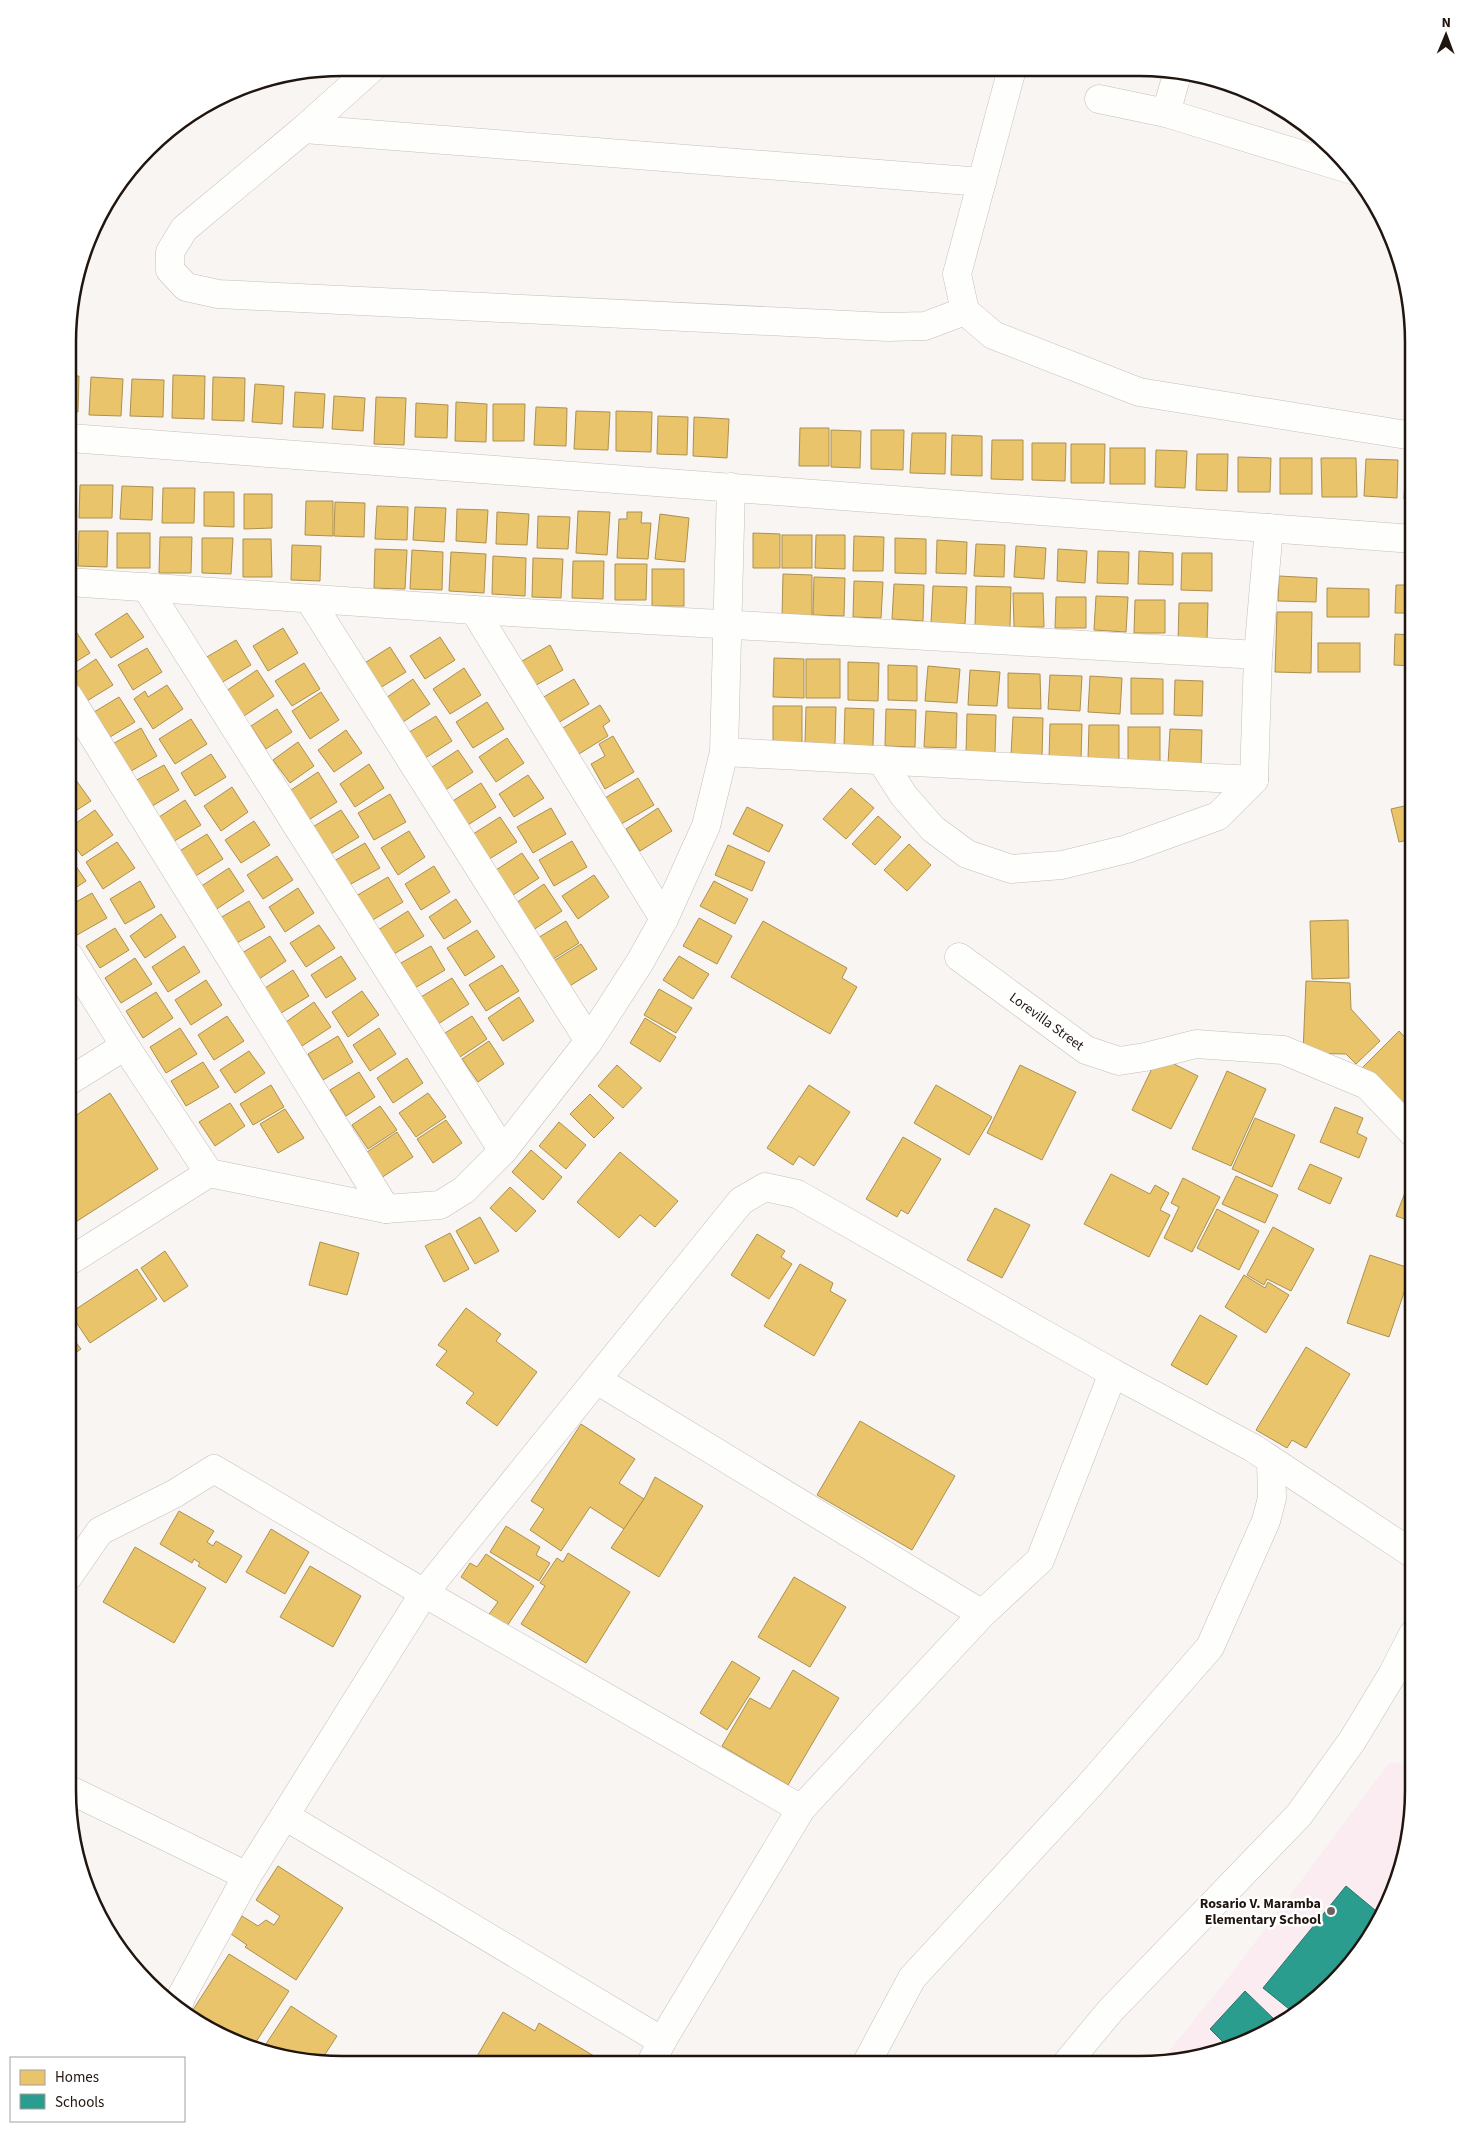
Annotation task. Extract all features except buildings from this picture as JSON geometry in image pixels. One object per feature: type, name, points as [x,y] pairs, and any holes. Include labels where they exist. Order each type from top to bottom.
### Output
[{"type":"street","points":[[363,76],[304,130],[184,228],[170,252],[170,270],[186,287],[218,294],[888,327],[925,326],[965,311]]},
{"type":"street","points":[[1010,76],[957,274],[965,311],[993,335],[1139,392],[1405,435]]},
{"type":"street","points":[[1166,113],[1176,79]]},
{"type":"street","points":[[1099,100],[1166,113],[1338,166]]},
{"type":"street","points":[[304,130],[982,182]]},
{"type":"street","points":[[76,438],[1405,538]]},
{"type":"street","points":[[76,1257],[209,1173],[386,1209],[440,1205],[464,1190],[503,1151],[589,1041],[640,962],[664,918],[706,826],[724,752],[731,487]]},
{"type":"street","points":[[881,760],[904,796],[933,829],[967,854],[1010,869],[1062,865],[1127,848],[1218,816],[1254,780],[1258,655],[1269,528]]},
{"type":"street","points":[[76,582],[474,610],[728,623],[1258,655]]},
{"type":"street","points":[[146,587],[503,1151]]},
{"type":"street","points":[[309,599],[589,1041]]},
{"type":"street","points":[[474,610],[664,918]]},
{"type":"street","points":[[76,708],[386,1209]]},
{"type":"street","points":[[724,752],[1254,780]]},
{"type":"street","name":"Lorevilla Street","points":[[959,957],[1086,1050],[1119,1061],[1145,1057],[1196,1044],[1283,1050],[1367,1085],[1405,1125]]},
{"type":"street","points":[[76,967],[125,1046],[209,1173]]},
{"type":"street","points":[[76,1077],[125,1046]]},
{"type":"street","points":[[180,2001],[247,1876],[424,1593],[742,1201],[765,1187],[797,1194],[1113,1373],[1245,1444],[1405,1549]]},
{"type":"street","points":[[284,1816],[656,2052],[801,1809],[982,1614],[1040,1560],[1113,1373]]},
{"type":"street","points":[[597,1380],[982,1614]]},
{"type":"street","points":[[870,2056],[912,1978],[1088,1786],[1210,1647],[1266,1521],[1272,1498],[1271,1461]]},
{"type":"street","points":[[76,1566],[100,1531],[174,1494],[214,1469],[424,1593],[801,1809]]},
{"type":"street","points":[[1073,2056],[1110,2011],[1299,1815],[1352,1741],[1405,1650]]},
{"type":"street","points":[[76,1793],[247,1876]]},
{"type":"shaded area","name":"Rosario V. Maramba Elementary School","points":[[1390,1762],[1405,1765],[1404,1807],[1396,1859],[1385,1892],[1369,1923],[1350,1952],[1314,1990],[1272,2020],[1241,2036],[1224,2042],[1191,2051],[1166,2054],[1230,1976]]},
{"type":"place","name":"Rosario V. Maramba Elementary School","points":[[1331,1911]]}]
